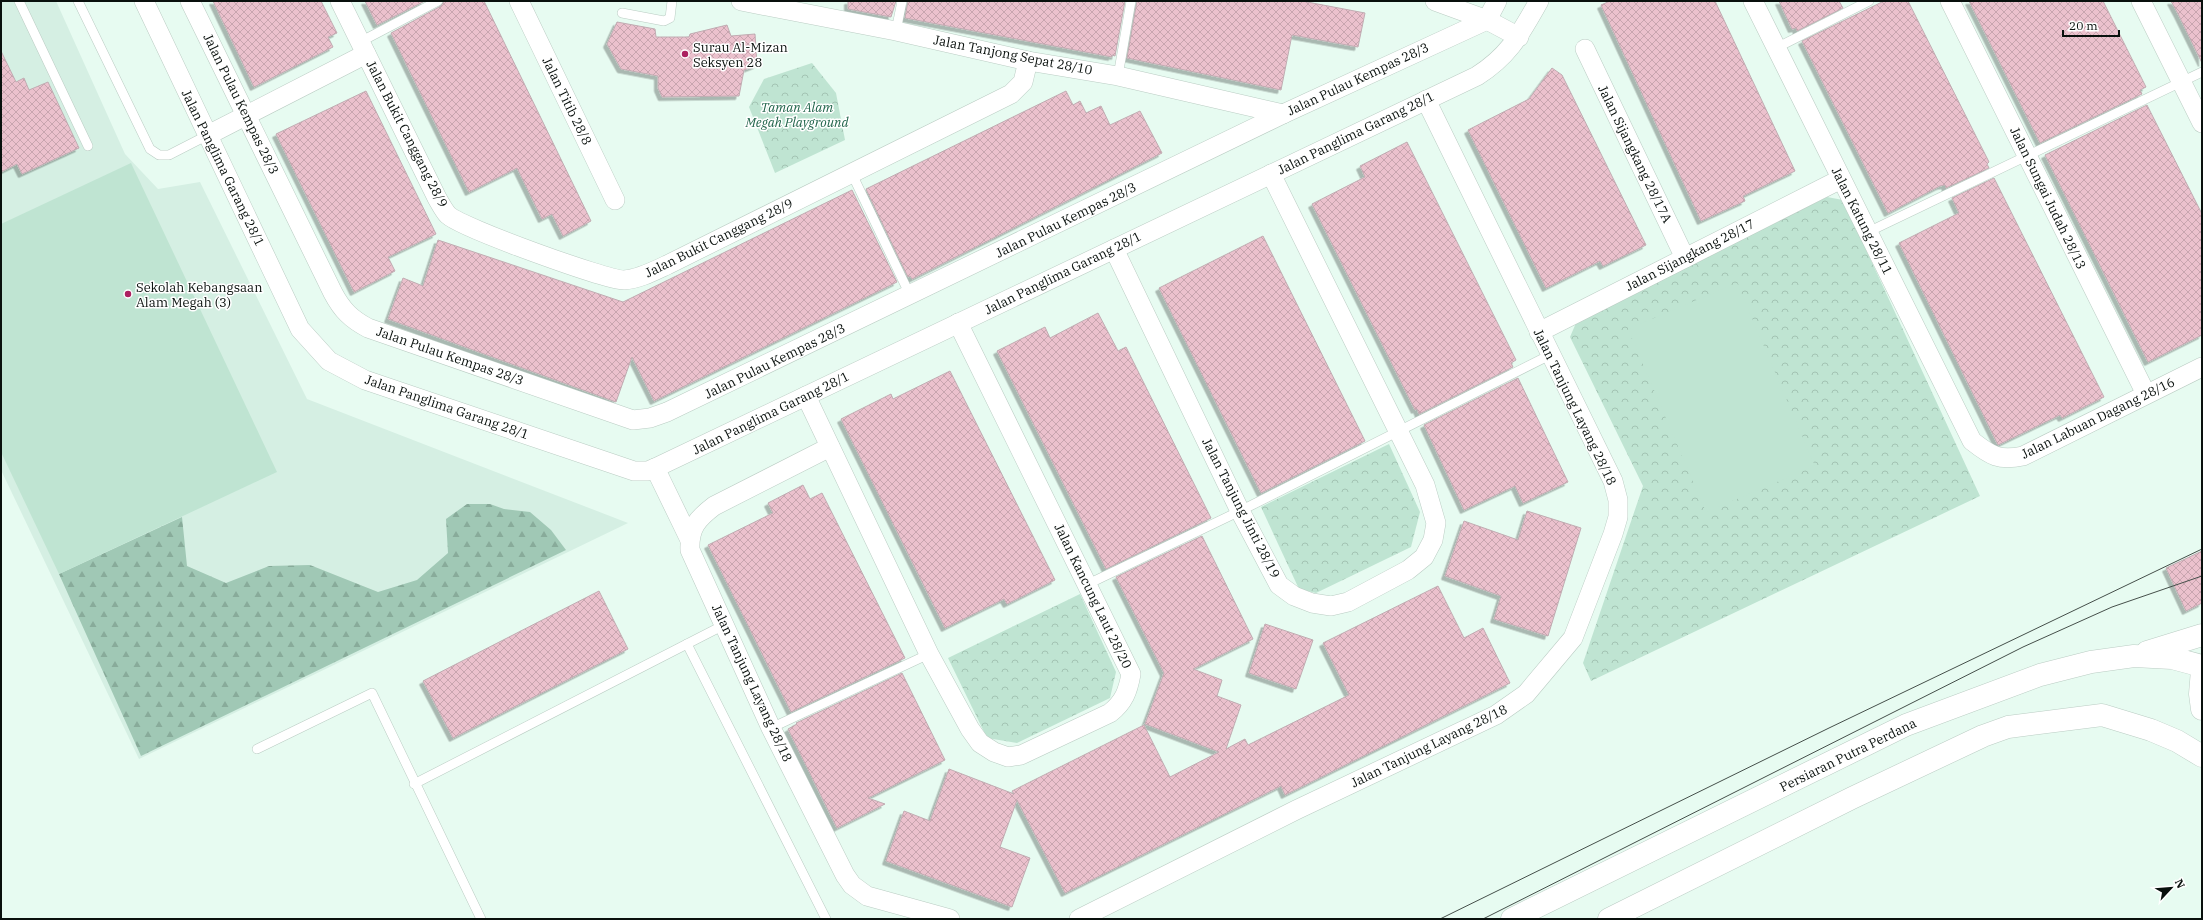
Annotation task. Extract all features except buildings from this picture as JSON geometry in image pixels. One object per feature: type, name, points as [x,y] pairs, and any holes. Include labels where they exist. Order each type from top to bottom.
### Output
[{"type":"main road","points":[[2134,656],[2202,635]]},
{"type":"main road","name":"Persiaran Putra Perdana","points":[[1512,919],[1906,725],[2040,676],[2091,662],[2134,656],[2172,658],[2202,666]]},
{"type":"main road","points":[[2202,670],[2200,694],[2202,709]]},
{"type":"main road","points":[[1609,919],[1865,792],[1983,736],[2008,727],[2102,715],[2151,730],[2177,741],[2202,756]]},
{"type":"street","name":"Jalan Panglima Garang 28/1","points":[[144,1],[300,329],[329,361],[365,380],[634,471],[648,471],[655,468],[1477,76],[1506,54],[1519,37],[1539,1]]},
{"type":"street","name":"Jalan Pulau Kempas 28/3","points":[[190,1],[333,293],[341,308],[353,320],[368,328],[633,420],[650,418],[667,412],[1283,114],[1487,20]]},
{"type":"street","name":"Jalan Bukit Canggang 28/9","points":[[340,1],[437,198],[448,215],[468,227],[602,276],[624,280],[646,275],[1011,94],[1023,82],[1028,61]]},
{"type":"street","name":"Jalan Titib 28/8","points":[[519,1],[615,200]]},
{"type":"street","name":"Jalan Tanjong Sepat 28/10","points":[[741,1],[896,31],[1028,61],[1118,76],[1283,114]]},
{"type":"street","points":[[1435,1],[1487,20],[1519,37]]},
{"type":"street","points":[[1487,20],[1497,1]]},
{"type":"street","name":"Jalan Katung 28/11","points":[[1753,1],[1972,441]]},
{"type":"street","name":"Jalan Sungai Judah 28/13","points":[[1950,1],[2146,394]]},
{"type":"street","points":[[2141,1],[2202,123]]},
{"type":"street","points":[[208,135],[363,48]]},
{"type":"street","name":"Jalan Sijangkang 28/17A","points":[[1585,49],[1685,258]]},
{"type":"street","name":"Jalan Tanjung Layang 28/18","points":[[1079,919],[1296,810],[1496,715],[1526,694],[1568,643],[1581,619],[1618,518],[1618,500],[1613,481],[1426,100]]},
{"type":"street","name":"Jalan Tanjung Jinti 28/19","points":[[1114,249],[1240,511],[1279,585],[1294,596],[1312,603],[1331,606],[1348,602],[1408,570],[1424,557],[1433,540],[1436,523],[1432,504],[1425,485],[1271,174]]},
{"type":"street","name":"Jalan Sijangkang 28/17","points":[[1539,332],[1841,178]]},
{"type":"street","name":"Jalan Kancung Laut 28/20","points":[[806,396],[929,654],[970,729],[980,743],[994,752],[1008,757],[1021,755],[1110,713],[1121,704],[1128,688],[1131,674],[1088,584],[958,323]]},
{"type":"street","name":"Jalan Labuan Dagang 28/16","points":[[1972,441],[1996,458],[2010,459],[2023,456],[2202,367]]},
{"type":"street","points":[[689,538],[692,528],[699,517],[714,506],[830,447]]},
{"type":"street","name":"Jalan Tanjung Layang 28/18","points":[[655,468],[689,538],[690,550],[771,728],[845,875],[852,885],[867,896],[950,919]]},
{"type":"lane","points":[[19,1],[88,146]]},
{"type":"lane","points":[[78,1],[150,149],[159,155],[169,154],[208,135]]},
{"type":"lane","points":[[363,48],[438,1]]},
{"type":"lane","points":[[622,13],[664,21],[670,18],[672,1]]},
{"type":"lane","points":[[896,31],[902,1]]},
{"type":"lane","points":[[1118,76],[1131,1]]},
{"type":"lane","points":[[1776,48],[1869,1]]},
{"type":"lane","points":[[1868,232],[2202,72]]},
{"type":"lane","points":[[852,174],[910,295]]},
{"type":"lane","points":[[1088,584],[1240,511],[1550,355]]},
{"type":"lane","points":[[414,784],[724,625]]},
{"type":"lane","points":[[687,644],[826,919]]},
{"type":"lane","points":[[771,728],[929,654]]},
{"type":"lane","points":[[258,749],[372,694],[414,784],[481,919]]},
{"type":"shaded area","name":"Sekolah Kebangsaan Alam Megah (3)","points":[[1,1],[56,1],[125,154],[158,189],[200,182],[307,399],[628,523],[139,759],[1,470]]},
{"type":"green space","name":"Taman Alam Megah Playground","points":[[812,63],[836,93],[845,140],[775,173],[749,107],[764,79]]},
{"type":"green space","points":[[131,163],[277,472],[59,574],[1,452],[1,224]]},
{"type":"green space","points":[[1827,197],[1843,200],[1980,496],[1591,681],[1583,663],[1643,486],[1570,337],[1576,323]]},
{"type":"green space","points":[[1737,283],[1815,466],[1706,512],[1628,329]]},
{"type":"green space","points":[[1389,444],[1420,512],[1411,547],[1316,593],[1299,589],[1261,507]]},
{"type":"green space","points":[[467,504],[490,504],[504,509],[530,512],[551,530],[566,550],[141,756],[59,574],[182,517],[187,566],[226,583],[269,566],[310,565],[378,592],[417,580],[448,553],[446,519]]},
{"type":"green space","points":[[1080,594],[1116,672],[1110,698],[1017,743],[987,738],[948,658]]},
{"type":"tram line","points":[[1440,919],[1829,728],[2202,549]]},
{"type":"tram line","points":[[1483,919],[2023,647],[2112,607],[2202,576]]},
{"type":"place","name":"Surau Al-Mizan Seksyen 28","points":[[685,54]]},
{"type":"place","name":"Sekolah Kebangsaan Alam Megah (3)","points":[[128,294]]}]
